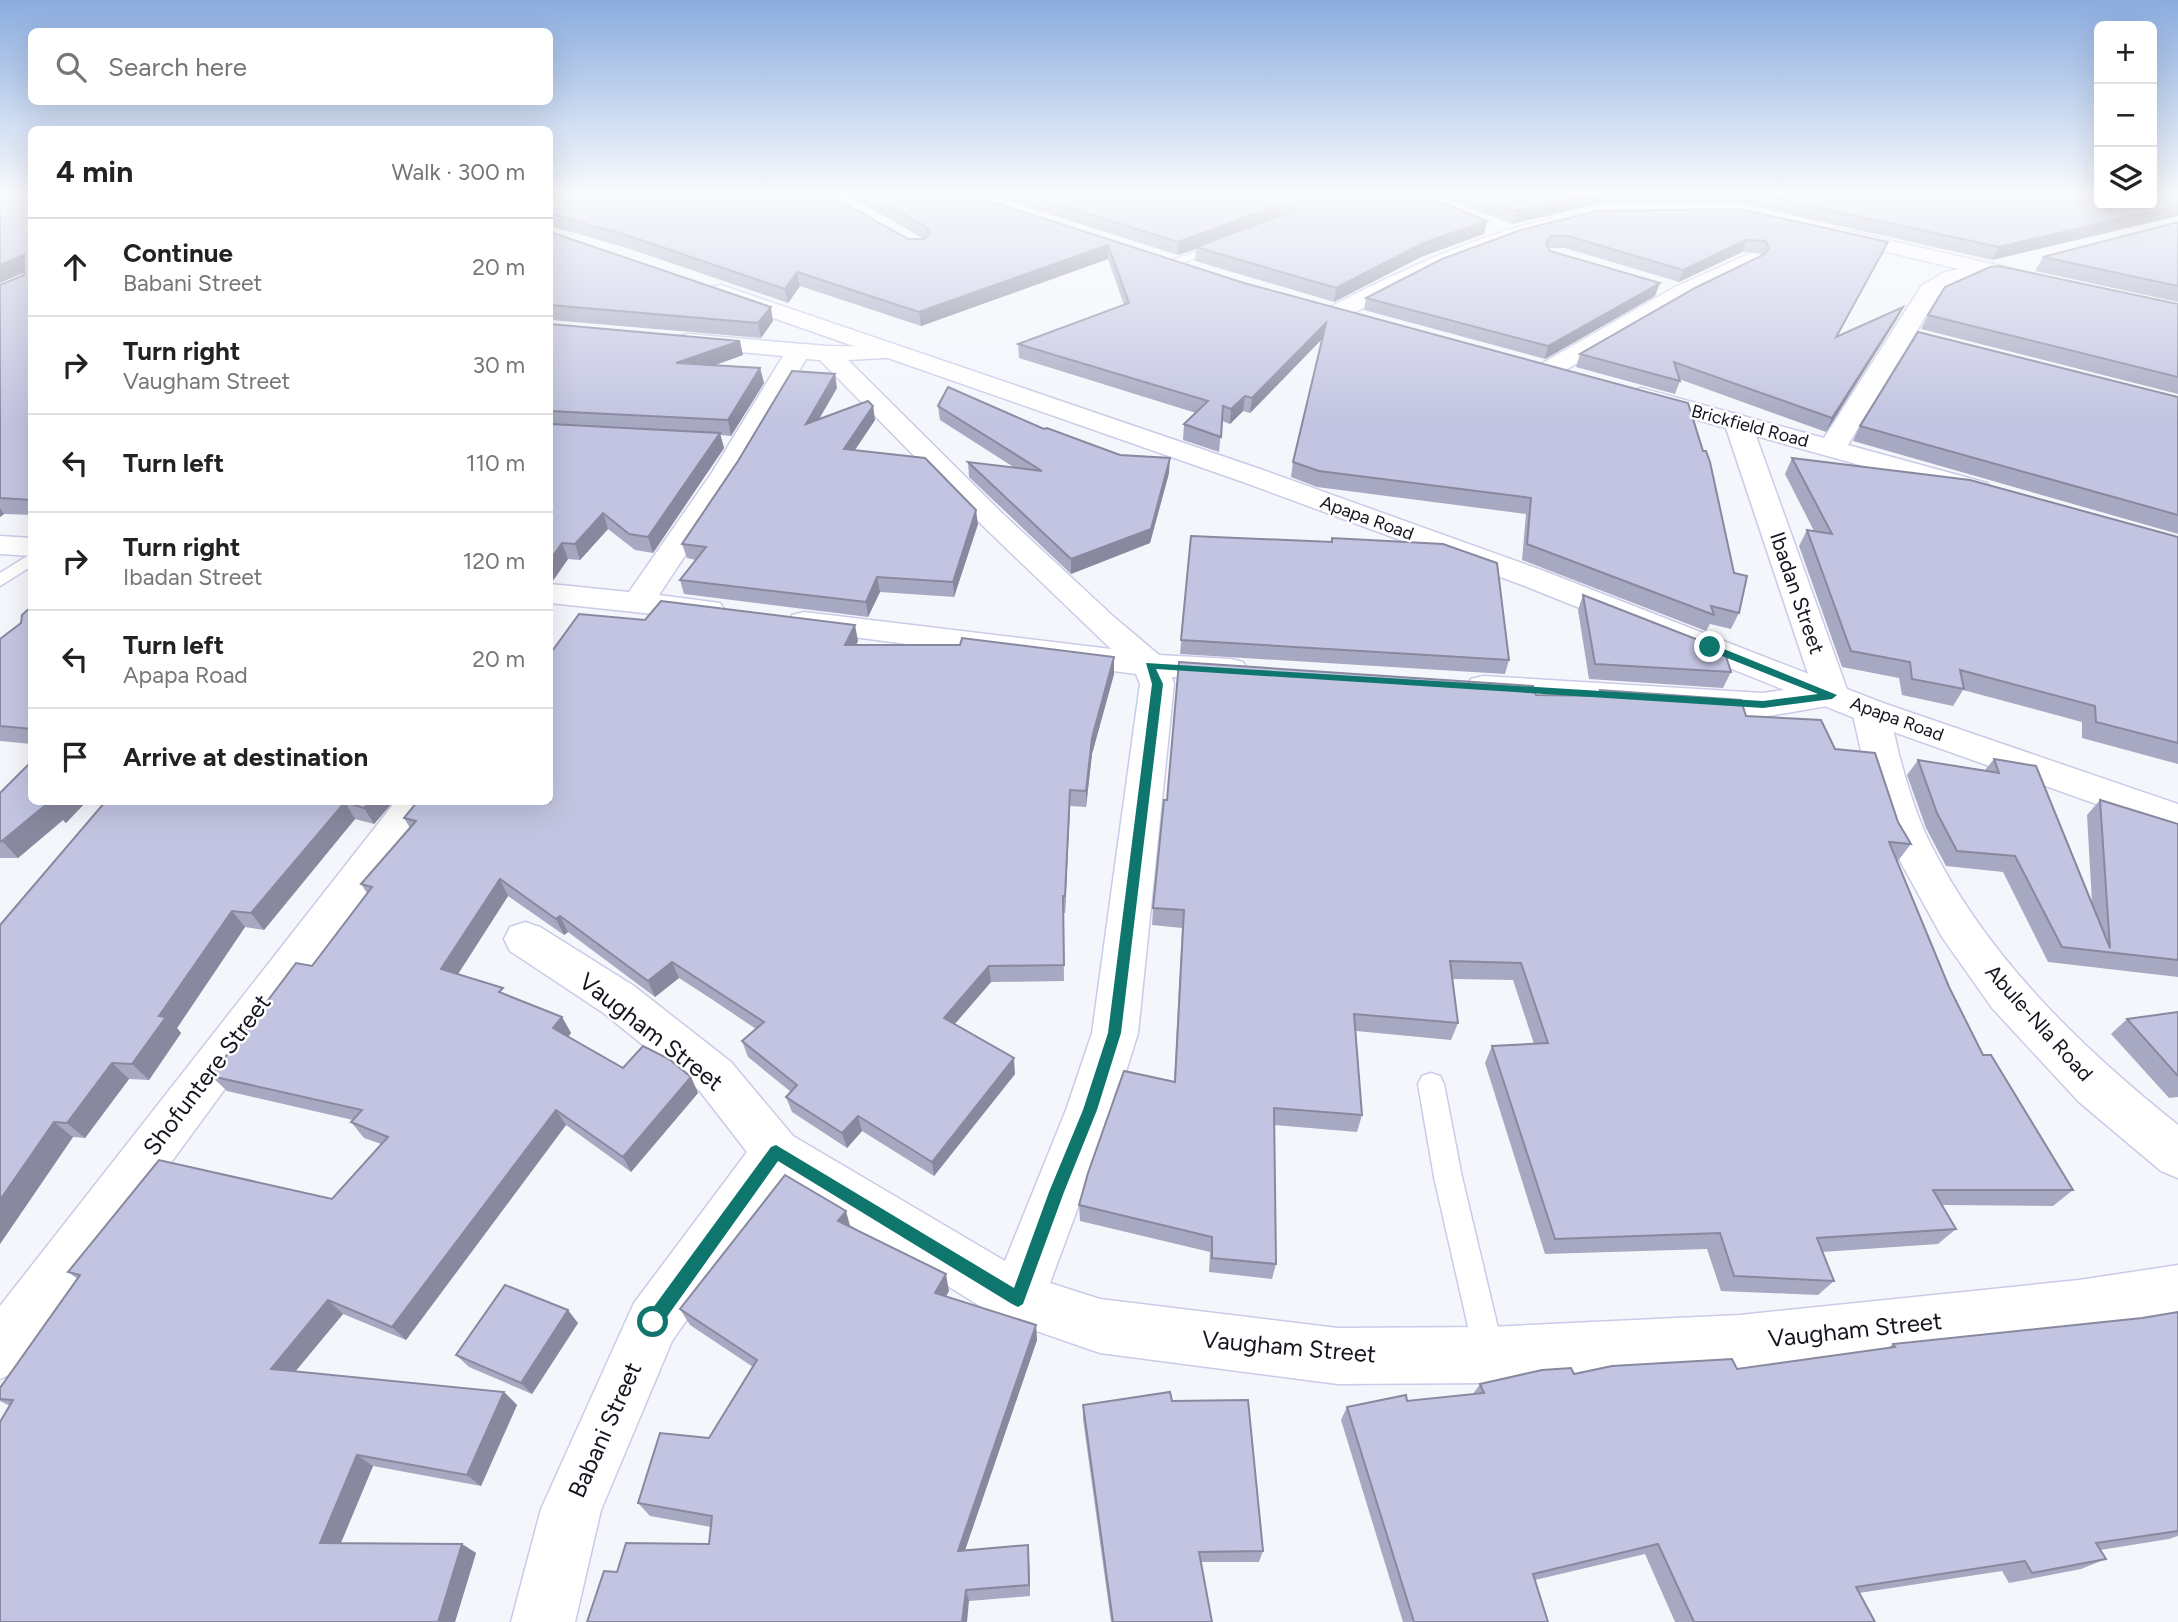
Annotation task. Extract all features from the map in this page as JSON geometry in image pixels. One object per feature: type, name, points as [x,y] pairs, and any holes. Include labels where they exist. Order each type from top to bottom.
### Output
[{"type":"street","points":[[1197,271],[1212,276]]},
{"type":"street","points":[[1336,313],[1417,271]]},
{"type":"street","points":[[1548,370],[1681,293],[1727,271]]},
{"type":"street","points":[[1832,448],[1900,334],[1930,290],[1953,277],[1992,271],[2058,286]]},
{"type":"street","points":[[1656,286],[1681,293]]},
{"type":"street","name":"Apapa Road","points":[[706,287],[1241,472],[1431,541],[1870,711],[2178,819]]},
{"type":"street","points":[[1312,306],[1376,323]]},
{"type":"street","points":[[1900,334],[1927,342]]},
{"type":"street","points":[[660,339],[813,351],[893,352]]},
{"type":"street","points":[[639,601],[739,442],[813,351]]},
{"type":"street","points":[[813,351],[1102,624],[1150,665],[1157,684],[1115,1033],[1090,1110],[1056,1192],[1018,1299]]},
{"type":"street","points":[[1522,363],[1586,381]]},
{"type":"street","name":"Brickfield Road","points":[[1624,391],[2005,497]]},
{"type":"street","name":"Ibadan Street","points":[[1738,423],[1832,695]]},
{"type":"street","points":[[0,545],[28,547]]},
{"type":"street","points":[[553,615],[560,595],[736,613]]},
{"type":"street","points":[[777,618],[1150,665],[1261,672]]},
{"type":"street","points":[[1457,685],[1763,705],[1832,695]]},
{"type":"street","name":"Abule-Nla Road","points":[[1870,711],[1883,764],[1908,839],[1957,925],[2008,995],[2096,1087],[2178,1155]]},
{"type":"street","name":"Shofuntere Street","points":[[0,1351],[414,805]]},
{"type":"street","name":"Vaugham Street","points":[[525,939],[618,999],[715,1076],[776,1152],[1018,1299],[1100,1326],[1338,1356],[1490,1355],[1740,1342],[2079,1307],[2178,1292]]},
{"type":"street","name":"Babani Street","points":[[543,1622],[571,1508],[653,1322],[776,1152]]},
{"type":"lane","points":[[0,581],[28,561]]},
{"type":"lane","points":[[1431,1084],[1448,1177],[1490,1355]]},
{"type":"building","points":[[24,271],[28,271],[28,500],[0,498],[0,285],[24,275]]},
{"type":"building","points":[[553,271],[664,271],[771,307],[758,323],[553,305]]},
{"type":"building","points":[[731,271],[1036,271],[919,312],[797,272],[785,289]]},
{"type":"building","points":[[1117,271],[1206,271],[1688,403],[1703,451],[1706,451],[1710,462],[1734,573],[1747,576],[1739,613],[1711,606],[1714,615],[1527,544],[1531,498],[1319,471],[1293,462],[1326,323],[1252,398],[1245,396],[1231,409],[1223,406],[1221,437],[1184,424],[1208,401],[1018,344],[1129,303]]},
{"type":"building","points":[[1277,271],[1369,271],[1336,288]]},
{"type":"building","points":[[1419,271],[1618,271],[1660,283],[1548,346],[1366,298]]},
{"type":"building","points":[[1731,271],[1872,271],[1836,337],[1903,307],[1832,418],[1674,362],[1680,381],[1580,354]]},
{"type":"building","points":[[1982,271],[2021,271],[2178,304],[2178,377],[1928,315],[1945,287]]},
{"type":"building","points":[[2107,271],[2178,271],[2178,286]]},
{"type":"building","points":[[553,324],[740,341],[676,363],[760,368],[728,420],[553,411]]},
{"type":"building","points":[[1918,332],[2178,397],[2178,515],[1860,426]]},
{"type":"building","points":[[792,371],[835,374],[806,424],[868,401],[873,406],[844,449],[925,458],[976,510],[953,582],[877,577],[866,602],[680,580],[706,547],[682,544],[738,461]]},
{"type":"building","points":[[948,387],[1044,429],[1120,455],[1170,458],[1151,529],[1071,559],[968,462],[1042,471],[938,406]]},
{"type":"building","points":[[553,424],[720,433],[648,537],[629,534],[603,513],[575,544],[562,543],[553,556]]},
{"type":"building","points":[[1792,458],[1970,480],[2178,537],[2178,743],[2096,722],[2095,706],[1960,670],[1964,689],[1912,679],[1910,662],[1851,651],[1807,530],[1832,534]]},
{"type":"building","points":[[1191,536],[1332,542],[1332,538],[1443,544],[1497,563],[1509,660],[1181,640]]},
{"type":"building","points":[[1583,595],[1724,650],[1731,672],[1595,664]]},
{"type":"building","points":[[661,601],[855,625],[845,645],[960,645],[962,638],[1114,657],[1092,738],[1086,791],[1070,790],[1063,896],[1064,965],[989,966],[944,1018],[1014,1058],[932,1162],[858,1116],[842,1133],[786,1097],[797,1085],[742,1041],[764,1022],[672,962],[648,981],[560,916],[556,919],[500,879],[441,969],[503,988],[499,992],[562,1017],[553,1028],[623,1068],[643,1046],[669,1059],[691,1077],[623,1157],[556,1110],[392,1327],[328,1300],[271,1369],[504,1392],[467,1475],[357,1455],[320,1543],[462,1544],[438,1622],[0,1622],[0,1422],[13,1400],[0,1399],[0,1388],[80,1275],[68,1272],[159,1160],[332,1199],[388,1137],[351,1122],[362,1110],[211,1076],[296,963],[312,966],[372,887],[361,884],[416,821],[404,818],[415,805],[553,805],[553,650],[579,614],[645,620]]},
{"type":"building","points":[[28,610],[28,729],[0,726],[0,639],[21,623],[22,615]]},
{"type":"building","points":[[1179,662],[1533,686],[1536,695],[1601,696],[1600,690],[1741,700],[1746,716],[1821,720],[1835,749],[1875,753],[1898,822],[1911,844],[1889,842],[1949,987],[1983,1055],[1991,1055],[2073,1190],[1933,1190],[1956,1229],[1817,1238],[1834,1281],[1734,1276],[1720,1233],[1555,1239],[1492,1046],[1548,1043],[1521,963],[1450,961],[1458,1023],[1354,1014],[1362,1115],[1274,1108],[1276,1264],[1212,1258],[1212,1237],[1079,1205],[1124,1071],[1175,1082],[1184,910],[1153,908],[1164,800],[1167,800]]},
{"type":"building","points":[[1994,759],[2036,766],[2110,948],[2100,800],[2178,824],[2178,960],[2062,947],[2015,856],[1957,851],[1937,813],[1918,760],[1999,773]]},
{"type":"building","points":[[28,765],[28,805],[46,805],[0,842],[0,793]]},
{"type":"building","points":[[102,805],[342,805],[251,913],[232,911],[159,1016],[166,1017],[132,1064],[112,1063],[67,1123],[54,1122],[0,1200],[0,925]]},
{"type":"building","points":[[2178,1012],[2178,1076],[2127,1019]]},
{"type":"building","points":[[785,1175],[846,1211],[838,1221],[946,1274],[935,1293],[1036,1325],[958,1551],[1028,1545],[1029,1585],[966,1590],[962,1622],[587,1622],[604,1571],[617,1572],[626,1543],[709,1544],[712,1516],[638,1503],[660,1433],[709,1438],[757,1360],[680,1309]]},
{"type":"building","points":[[505,1285],[568,1310],[521,1383],[456,1355]]},
{"type":"building","points":[[2178,1312],[2178,1531],[2096,1543],[2106,1559],[2032,1573],[2025,1561],[1856,1587],[1875,1622],[1694,1622],[1658,1544],[1533,1574],[1548,1622],[1414,1622],[1347,1407],[1406,1395],[1407,1401],[1484,1393],[1480,1384],[1542,1370],[1571,1368],[1574,1374],[1612,1366],[1732,1359],[1737,1369],[1895,1347],[1893,1344]]},
{"type":"building","points":[[1170,1392],[1172,1401],[1248,1400],[1263,1551],[1199,1552],[1212,1622],[1113,1622],[1083,1405]]},
{"type":"route","points":[[653,1322],[776,1152],[1018,1299],[1056,1192],[1090,1110],[1115,1033],[1157,684],[1150,665],[1763,705],[1832,695],[1710,647]]}]
